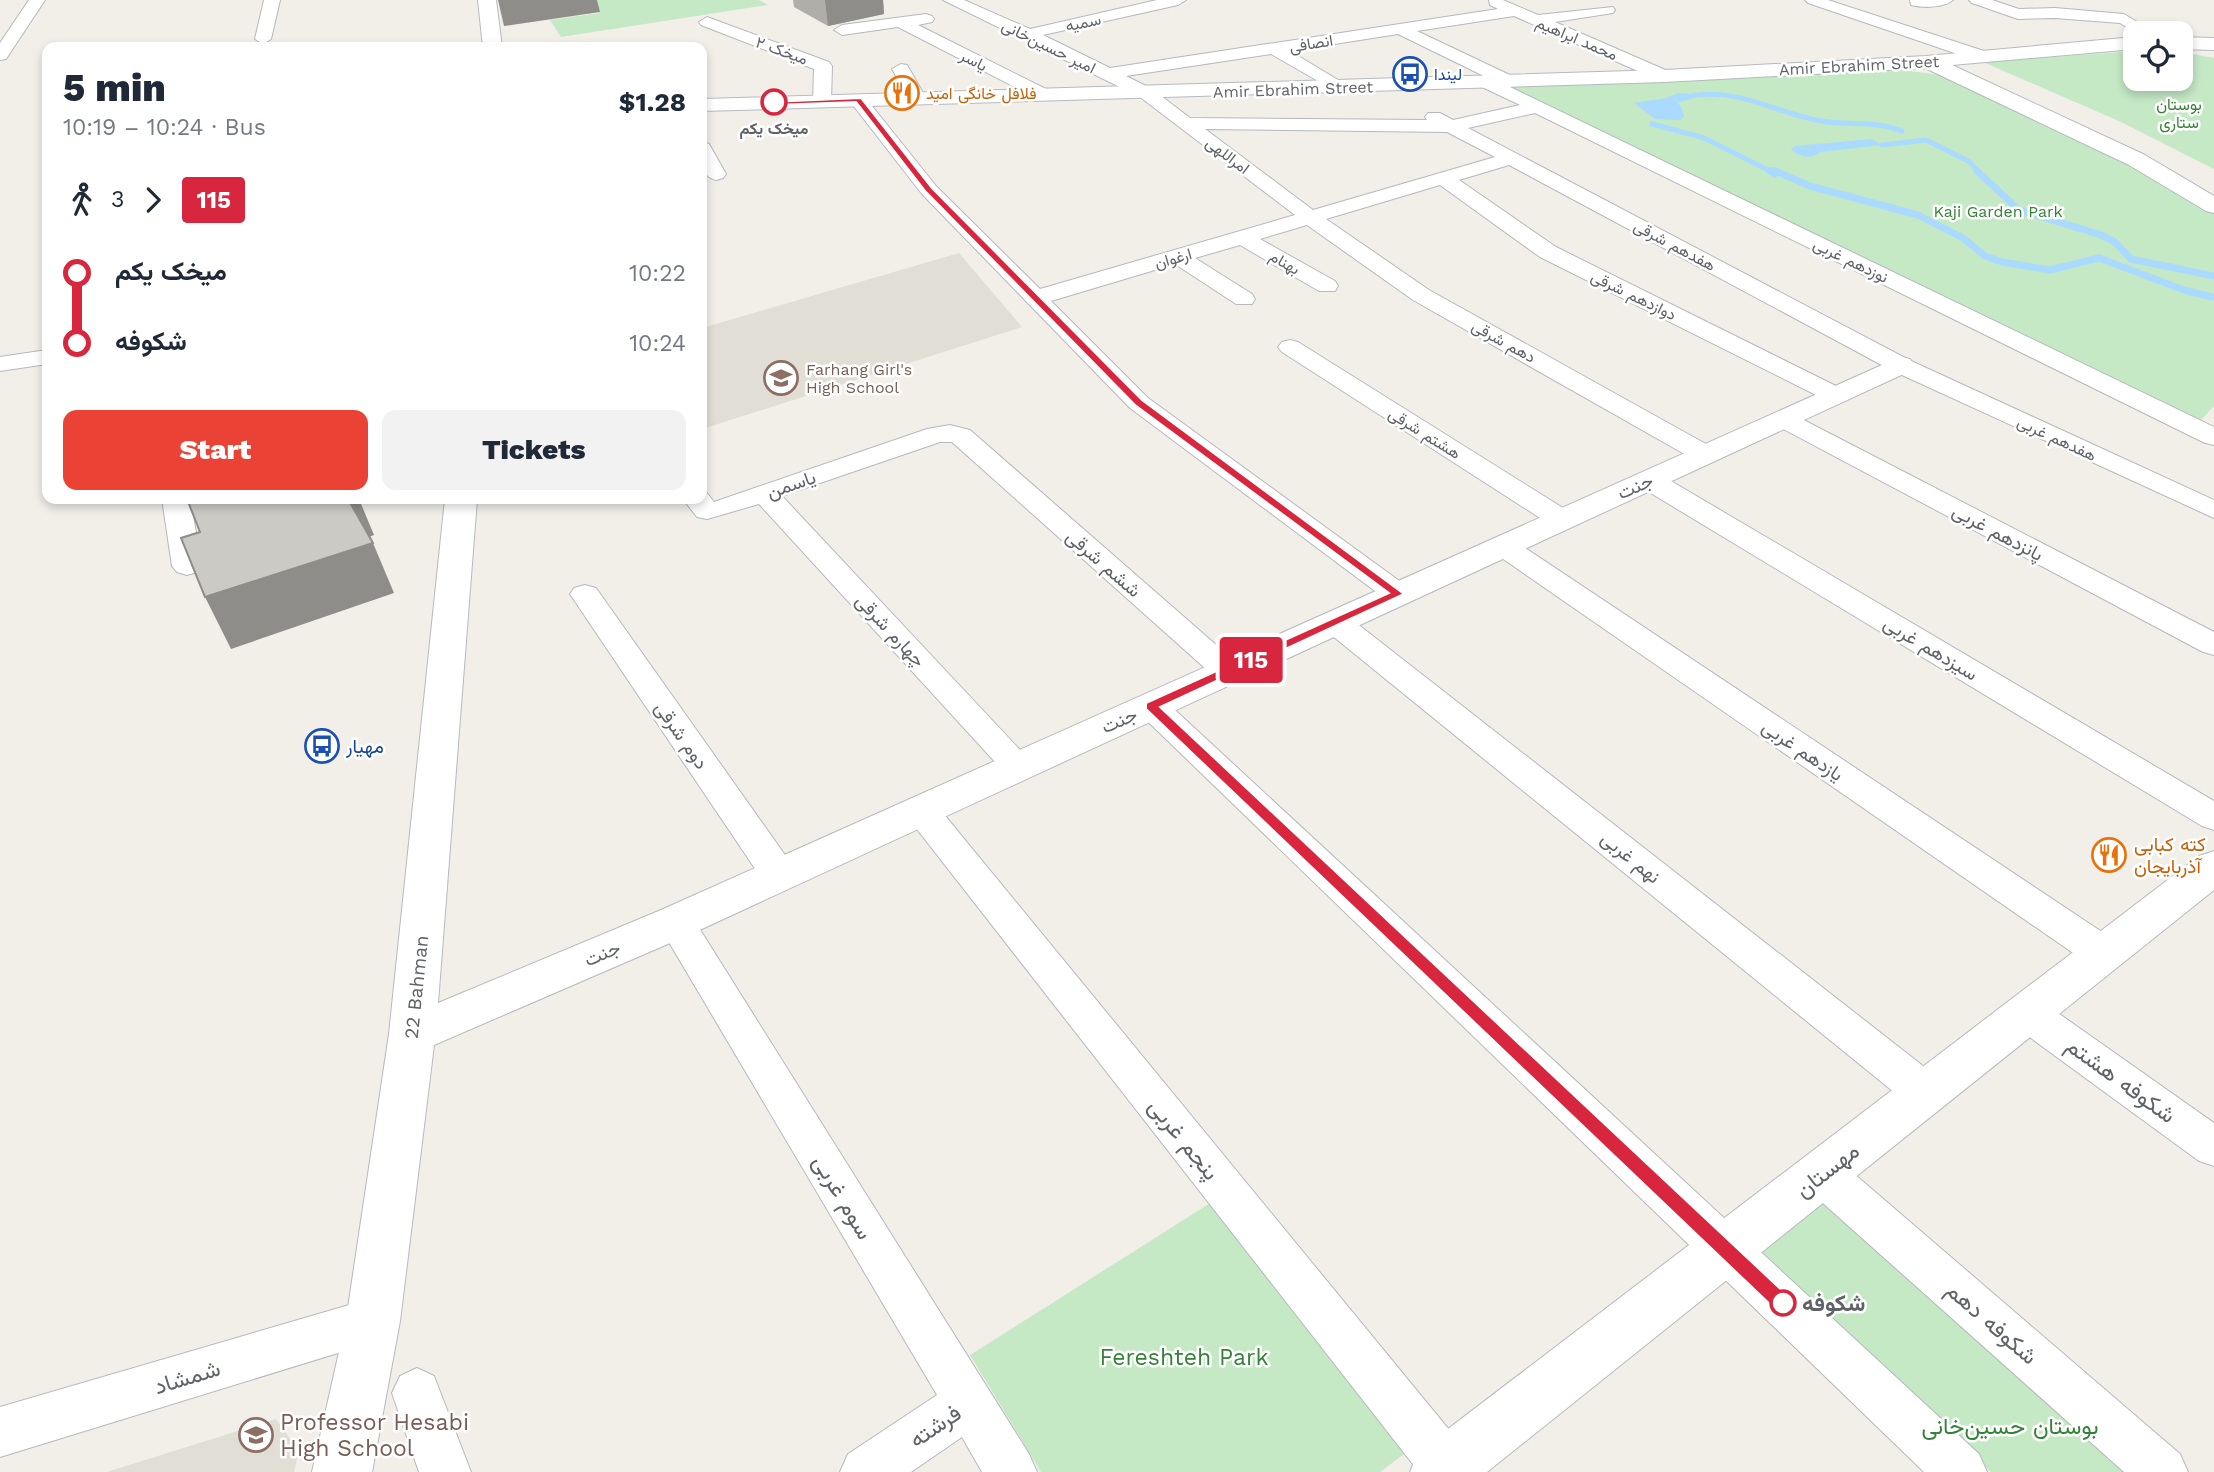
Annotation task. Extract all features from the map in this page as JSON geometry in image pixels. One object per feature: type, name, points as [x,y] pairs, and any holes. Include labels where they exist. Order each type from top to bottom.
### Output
[{"type":"main road","points":[[487,0],[492,42]]},
{"type":"main road","points":[[2193,43],[2214,44]]},
{"type":"main road","points":[[1959,68],[2123,45]]},
{"type":"main road","name":"Amir Ebrahim Street","points":[[707,105],[1488,83],[1926,62],[1959,68]]},
{"type":"main road","points":[[1986,65],[2214,183]]},
{"type":"main road","points":[[1959,68],[2137,160],[2214,206]]},
{"type":"main road","name":"جنت","points":[[412,1034],[676,922],[1900,365]]},
{"type":"main road","name":"22 Bahman","points":[[342,1472],[373,1321],[412,1034],[461,504]]},
{"type":"main road","name":"مهستان","points":[[1446,1470],[2027,1013],[2211,873]]},
{"type":"street","points":[[0,55],[37,0]]},
{"type":"street","points":[[264,39],[272,0]]},
{"type":"street","name":"امیر حسین‌خانی","points":[[951,0],[1028,34],[1146,93]]},
{"type":"street","points":[[1092,0],[1118,14]]},
{"type":"street","name":"سمیه","points":[[1028,34],[1178,0]]},
{"type":"street","name":"محمد ابراهیم","points":[[1489,0],[1664,76]]},
{"type":"street","points":[[1813,0],[1986,65]]},
{"type":"street","points":[[1916,2],[1945,0]]},
{"type":"street","points":[[1977,0],[2018,14],[2055,13],[2127,21]]},
{"type":"street","points":[[2012,0],[2055,13]]},
{"type":"street","points":[[842,30],[905,24],[971,9]]},
{"type":"street","points":[[1537,20],[1607,10]]},
{"type":"street","points":[[1423,11],[1444,22]]},
{"type":"street","name":"انصافی","points":[[1107,74],[1515,11]]},
{"type":"street","name":"میخک ۲","points":[[707,22],[823,66],[822,101]]},
{"type":"street","name":"یاسر","points":[[905,24],[1044,95]]},
{"type":"street","points":[[1320,25],[1343,38]]},
{"type":"street","points":[[1400,29],[1510,82]]},
{"type":"street","points":[[1274,48],[1337,87]]},
{"type":"street","points":[[901,69],[917,97]]},
{"type":"street","name":"نوزدهم غربی","points":[[1488,83],[2214,437]]},
{"type":"street","name":"امراللهی","points":[[1146,93],[1310,217]]},
{"type":"street","points":[[858,100],[929,190],[1139,403],[1398,594]]},
{"type":"street","name":"هفدهم شرقی","points":[[1185,123],[1443,121],[1538,107]]},
{"type":"street","name":"هفدهم شرقی","points":[[1443,121],[1900,365]]},
{"type":"street","points":[[707,157],[716,174]]},
{"type":"street","name":"ارغوان","points":[[1035,298],[1512,158]]},
{"type":"street","name":"دوازدهم شرقی","points":[[1443,178],[1548,253],[1835,395]]},
{"type":"street","name":"دهم شرقی","points":[[1310,217],[1421,295],[1704,454]]},
{"type":"street","name":"بهنام","points":[[1242,237],[1327,286]]},
{"type":"street","points":[[1178,256],[1244,299]]},
{"type":"street","name":"هشتم شرقی","points":[[1290,347],[1561,519]]},
{"type":"street","points":[[0,364],[42,358]]},
{"type":"street","name":"هفدهم غربی","points":[[1900,365],[2214,510]]},
{"type":"street","name":"پانزدهم غربی","points":[[1783,419],[2214,645]]},
{"type":"street","name":"یاسمن","points":[[701,504],[706,511],[889,449],[950,433],[961,436],[982,454]]},
{"type":"street","name":"ششم شرقی","points":[[982,454],[1227,671]]},
{"type":"street","name":"سیزدهم غربی","points":[[1649,480],[2214,817]]},
{"type":"street","name":"چهارم شرقی","points":[[764,493],[1017,766]]},
{"type":"street","points":[[177,504],[187,566]]},
{"type":"street","name":"یازدهم غربی","points":[[1503,546],[2103,954]]},
{"type":"street","name":"دوم شرقی","points":[[585,594],[779,875]]},
{"type":"street","name":"نهم غربی","points":[[1335,622],[1926,1093]]},
{"type":"street","points":[[1151,706],[1961,1472]]},
{"type":"street","name":"پنجم غربی","points":[[921,810],[1446,1470]]},
{"type":"street","name":"سوم غربی","points":[[676,922],[1011,1472]]},
{"type":"street","name":"شکوفه هشتم","points":[[2027,1013],[2214,1147]]},
{"type":"street","name":"شکوفه دهم","points":[[1822,1174],[2162,1472]]},
{"type":"street","name":"شمشاد","points":[[0,1432],[373,1321]]},
{"type":"street","points":[[417,1393],[444,1472]]},
{"type":"street","name":"فرشته","points":[[866,1472],[969,1404]]},
{"type":"shaded area","name":"Farhang Girl's High School","points":[[959,253],[1022,327],[707,427],[707,327]]},
{"type":"shaded area","name":"Professor Hesabi High School","points":[[276,1419],[299,1451],[294,1472],[107,1472]]},
{"type":"green space","points":[[591,0],[759,0],[768,5],[561,37],[550,20],[600,13]]},
{"type":"green space","name":"بوستان ستاری","points":[[2123,52],[2123,91],[2193,91],[2193,54],[2214,58],[2214,169],[2119,121],[1983,62]]},
{"type":"green space","name":"Kaji Garden Park","points":[[1900,70],[1942,75],[2042,119],[2172,187],[2214,214],[2214,406],[2199,422],[1512,90],[1511,86]]},
{"type":"green space","name":"بوستان حسین‌خانی","points":[[1818,1198],[2131,1472],[1991,1472],[1753,1251]]},
{"type":"green space","name":"Fereshteh Park","points":[[1212,1202],[1408,1451],[1380,1472],[1041,1472],[970,1355]]},
{"type":"water","points":[[1678,93],[1690,94],[1674,100],[1681,106],[1684,116],[1681,120],[1655,119],[1634,103],[1667,98]]},
{"type":"water","points":[[1872,139],[1882,145],[1820,152],[1810,157],[1791,149],[1796,146]]},
{"type":"building","points":[[189,504],[351,504],[373,543],[205,597],[181,538],[200,532]]},
{"type":"waterway","points":[[1678,100],[1695,95]]},
{"type":"waterway","points":[[1699,95],[1731,96],[1806,118],[1872,124],[1902,131]]},
{"type":"waterway","points":[[1652,124],[1704,138],[1770,171]]},
{"type":"waterway","points":[[1882,145],[1926,140],[1970,162],[1979,172]]},
{"type":"waterway","points":[[1771,170],[1779,173]]},
{"type":"waterway","points":[[1770,171],[1774,173]]},
{"type":"waterway","points":[[1770,171],[1775,174]]},
{"type":"waterway","points":[[1775,171],[1810,186],[1918,215],[1963,238],[1985,256],[2002,262],[2050,270],[2099,258],[2184,290],[2212,297]]},
{"type":"waterway","points":[[1979,172],[2019,210],[2098,234]]},
{"type":"waterway","points":[[2101,235],[2115,242],[2131,259],[2214,276]]},
{"type":"bus line","name":"115","points":[[774,102],[858,100],[929,190],[1139,403],[1398,594],[1151,706],[1783,1303]]},
{"type":"place","name":"لیندا","points":[[1410,74]]},
{"type":"place","name":"فلافل خانگی امید","points":[[902,93]]},
{"type":"place","name":"میخک یکم","points":[[774,102]]},
{"type":"place","name":"Farhang Girl's High School","points":[[781,378]]},
{"type":"place","name":"مهیار","points":[[322,746]]},
{"type":"place","name":"کته کبابی آذربایجان","points":[[2109,855]]},
{"type":"place","name":"شکوفه","points":[[1783,1303]]},
{"type":"place","name":"Professor Hesabi High School","points":[[256,1435]]}]
